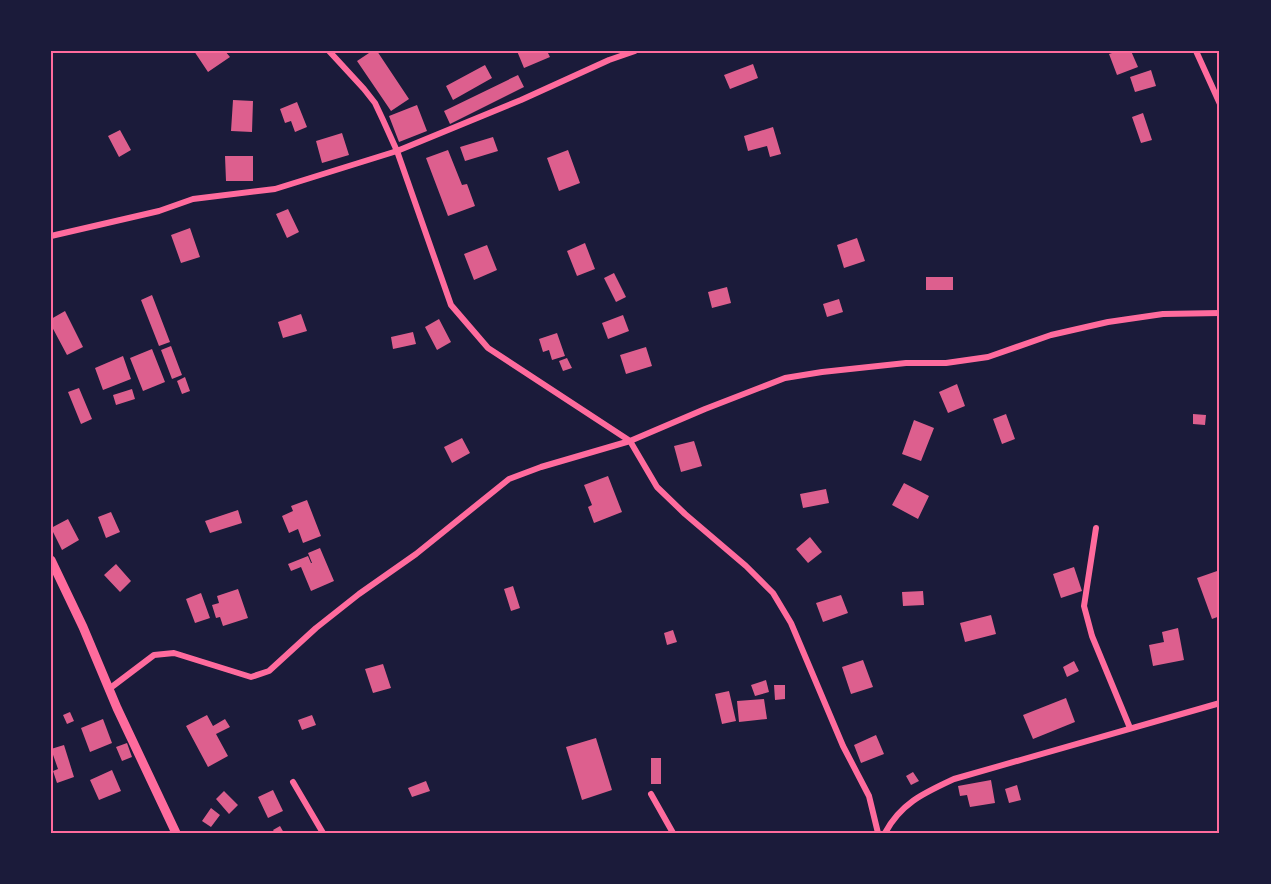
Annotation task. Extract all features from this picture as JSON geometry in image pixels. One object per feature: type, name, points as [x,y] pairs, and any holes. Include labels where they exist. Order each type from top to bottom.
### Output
[{"type":"street","points":[[329,51],[375,103],[398,151],[452,305],[488,348],[630,441],[657,486],[685,514],[746,566],[772,593],[791,623],[843,746],[869,796],[878,833]]},
{"type":"street","points":[[51,236],[159,211],[193,199],[275,189],[398,151],[521,100],[609,60],[635,51]]},
{"type":"street","points":[[1196,51],[1220,104]]},
{"type":"street","points":[[109,688],[154,655],[174,653],[251,677],[269,671],[316,628],[416,554],[509,479],[541,467],[630,441],[785,378],[906,363],[946,363],[988,357],[1051,335],[1108,322],[1163,314],[1220,312]]},
{"type":"street","points":[[1096,528],[1084,606],[1092,636],[1130,728]]},
{"type":"street","points":[[51,560],[176,833]]},
{"type":"street","points":[[885,833],[891,821],[905,806],[954,778],[1220,703]]},
{"type":"street","points":[[293,782],[323,833]]},
{"type":"street","points":[[651,794],[673,833]]},
{"type":"building","points":[[194,51],[225,51],[230,57],[208,72]]},
{"type":"building","points":[[372,51],[377,51],[409,99],[391,111],[357,61]]},
{"type":"building","points":[[517,51],[547,51],[550,57],[524,68]]},
{"type":"building","points":[[1131,51],[1138,67],[1117,75],[1109,54]]},
{"type":"building","points":[[753,64],[758,78],[730,89],[724,75]]},
{"type":"building","points":[[485,65],[492,78],[453,100],[446,86]]},
{"type":"building","points":[[1151,70],[1156,86],[1135,92],[1130,77]]},
{"type":"building","points":[[518,75],[524,87],[450,124],[444,111]]},
{"type":"building","points":[[233,100],[253,101],[252,132],[231,131]]},
{"type":"building","points":[[297,102],[307,127],[295,132],[291,121],[285,123],[280,109]]},
{"type":"building","points":[[417,105],[427,131],[399,142],[389,116]]},
{"type":"building","points":[[1143,113],[1152,140],[1141,143],[1132,117]]},
{"type":"building","points":[[773,127],[781,154],[770,157],[767,146],[748,151],[744,136]]},
{"type":"building","points":[[120,130],[131,150],[119,157],[108,136]]},
{"type":"building","points":[[342,133],[349,155],[322,163],[316,141]]},
{"type":"building","points":[[493,137],[498,151],[465,161],[460,147]]},
{"type":"building","points":[[448,150],[462,185],[467,184],[475,206],[448,216],[426,158]]},
{"type":"building","points":[[568,150],[580,183],[559,191],[547,158]]},
{"type":"building","points":[[225,156],[253,156],[253,181],[226,181]]},
{"type":"building","points":[[288,209],[299,232],[287,238],[276,214]]},
{"type":"building","points":[[190,228],[200,257],[181,263],[171,235]]},
{"type":"building","points":[[857,238],[865,261],[844,268],[837,245]]},
{"type":"building","points":[[585,243],[595,269],[577,276],[567,251]]},
{"type":"building","points":[[487,245],[497,270],[474,280],[464,254]]},
{"type":"building","points":[[614,273],[626,297],[616,302],[604,278]]},
{"type":"building","points":[[926,277],[953,277],[953,290],[926,290]]},
{"type":"building","points":[[727,287],[731,303],[712,308],[708,292]]},
{"type":"building","points":[[152,295],[170,342],[159,346],[141,300]]},
{"type":"building","points":[[839,299],[843,312],[827,317],[823,304]]},
{"type":"building","points":[[65,311],[83,347],[67,355],[51,325],[51,319]]},
{"type":"building","points":[[301,314],[307,331],[283,338],[278,322]]},
{"type":"building","points":[[623,315],[629,331],[608,339],[602,323]]},
{"type":"building","points":[[439,319],[451,342],[437,350],[425,327]]},
{"type":"building","points":[[413,332],[416,344],[393,349],[391,337]]},
{"type":"building","points":[[557,333],[565,356],[552,360],[549,350],[543,352],[539,339]]},
{"type":"building","points":[[171,346],[182,375],[172,379],[161,350]]},
{"type":"building","points":[[646,347],[652,366],[626,374],[620,355]]},
{"type":"building","points":[[152,349],[165,382],[143,391],[130,358]]},
{"type":"building","points":[[123,356],[131,379],[103,390],[95,368]]},
{"type":"building","points":[[567,358],[572,368],[563,371],[559,361]]},
{"type":"building","points":[[185,377],[190,391],[182,394],[177,381]]},
{"type":"building","points":[[957,384],[965,406],[948,413],[939,392]]},
{"type":"building","points":[[79,388],[92,419],[81,424],[68,392]]},
{"type":"building","points":[[132,389],[135,399],[116,405],[113,395]]},
{"type":"building","points":[[1006,414],[1015,439],[1002,444],[993,419]]},
{"type":"building","points":[[1193,414],[1206,415],[1205,425],[1193,424]]},
{"type":"building","points":[[914,420],[934,428],[921,461],[902,454]]},
{"type":"building","points":[[462,438],[470,453],[452,463],[444,447]]},
{"type":"building","points":[[694,441],[702,466],[681,472],[674,446]]},
{"type":"building","points":[[608,476],[622,512],[594,523],[588,507],[592,505],[584,485]]},
{"type":"building","points":[[904,483],[929,496],[918,519],[892,505]]},
{"type":"building","points":[[826,489],[829,503],[803,508],[800,494]]},
{"type":"building","points":[[307,500],[321,536],[303,543],[298,529],[289,533],[282,516],[293,511],[291,506]]},
{"type":"building","points":[[238,510],[242,523],[210,533],[205,521]]},
{"type":"building","points":[[111,512],[120,532],[106,538],[98,517]]},
{"type":"building","points":[[68,519],[79,540],[62,550],[51,528]]},
{"type":"building","points":[[810,537],[822,552],[808,563],[796,549]]},
{"type":"building","points":[[320,548],[334,581],[311,591],[301,567],[291,571],[288,564],[308,556],[312,563],[308,553]]},
{"type":"building","points":[[116,564],[131,581],[120,592],[104,575]]},
{"type":"building","points":[[1074,567],[1082,591],[1061,598],[1053,574]]},
{"type":"building","points":[[1220,570],[1220,616],[1212,619],[1197,578]]},
{"type":"building","points":[[513,586],[520,608],[511,611],[504,589]]},
{"type":"building","points":[[238,589],[248,618],[223,626],[220,617],[216,618],[212,605],[219,603],[217,596]]},
{"type":"building","points":[[923,591],[924,605],[903,606],[902,592]]},
{"type":"building","points":[[201,593],[210,618],[195,623],[186,599]]},
{"type":"building","points":[[841,595],[848,613],[823,622],[816,603]]},
{"type":"building","points":[[991,615],[996,634],[965,642],[960,623]]},
{"type":"building","points":[[1178,628],[1184,660],[1153,666],[1149,645],[1164,642],[1162,632]]},
{"type":"building","points":[[673,630],[677,642],[667,645],[664,633]]},
{"type":"building","points":[[863,660],[873,687],[851,694],[842,667]]},
{"type":"building","points":[[1074,661],[1079,671],[1067,677],[1063,667]]},
{"type":"building","points":[[383,664],[391,688],[373,693],[365,669]]},
{"type":"building","points":[[766,680],[769,692],[755,696],[751,685]]},
{"type":"building","points":[[774,685],[785,685],[785,699],[775,700]]},
{"type":"building","points":[[729,691],[736,721],[722,724],[715,694]]},
{"type":"building","points":[[1066,698],[1075,722],[1033,739],[1023,715]]},
{"type":"building","points":[[764,699],[767,719],[739,722],[737,701]]},
{"type":"building","points":[[70,712],[74,721],[67,724],[63,715]]},
{"type":"building","points":[[207,715],[213,726],[225,719],[230,727],[216,734],[228,756],[208,767],[186,726]]},
{"type":"building","points":[[312,715],[316,725],[302,730],[298,720]]},
{"type":"building","points":[[103,719],[112,743],[90,752],[81,728]]},
{"type":"building","points":[[876,735],[884,754],[861,763],[854,745]]},
{"type":"building","points":[[596,738],[612,790],[582,800],[566,747]]},
{"type":"building","points":[[127,743],[132,757],[122,761],[116,747]]},
{"type":"building","points":[[64,745],[74,777],[57,783],[53,771],[58,769],[51,749]]},
{"type":"building","points":[[651,758],[661,758],[661,784],[651,784]]},
{"type":"building","points":[[112,770],[121,791],[99,800],[90,780]]},
{"type":"building","points":[[913,772],[919,781],[911,785],[906,776]]},
{"type":"building","points":[[991,780],[995,803],[970,807],[967,795],[960,796],[958,786]]},
{"type":"building","points":[[426,781],[430,791],[412,797],[408,788]]},
{"type":"building","points":[[1017,785],[1021,800],[1009,803],[1005,789]]},
{"type":"building","points":[[273,790],[283,811],[268,818],[258,797]]},
{"type":"building","points":[[224,791],[238,805],[229,814],[216,799]]},
{"type":"building","points":[[211,808],[220,815],[211,827],[202,821]]},
{"type":"building","points":[[280,826],[284,833],[275,833],[273,830]]}]
